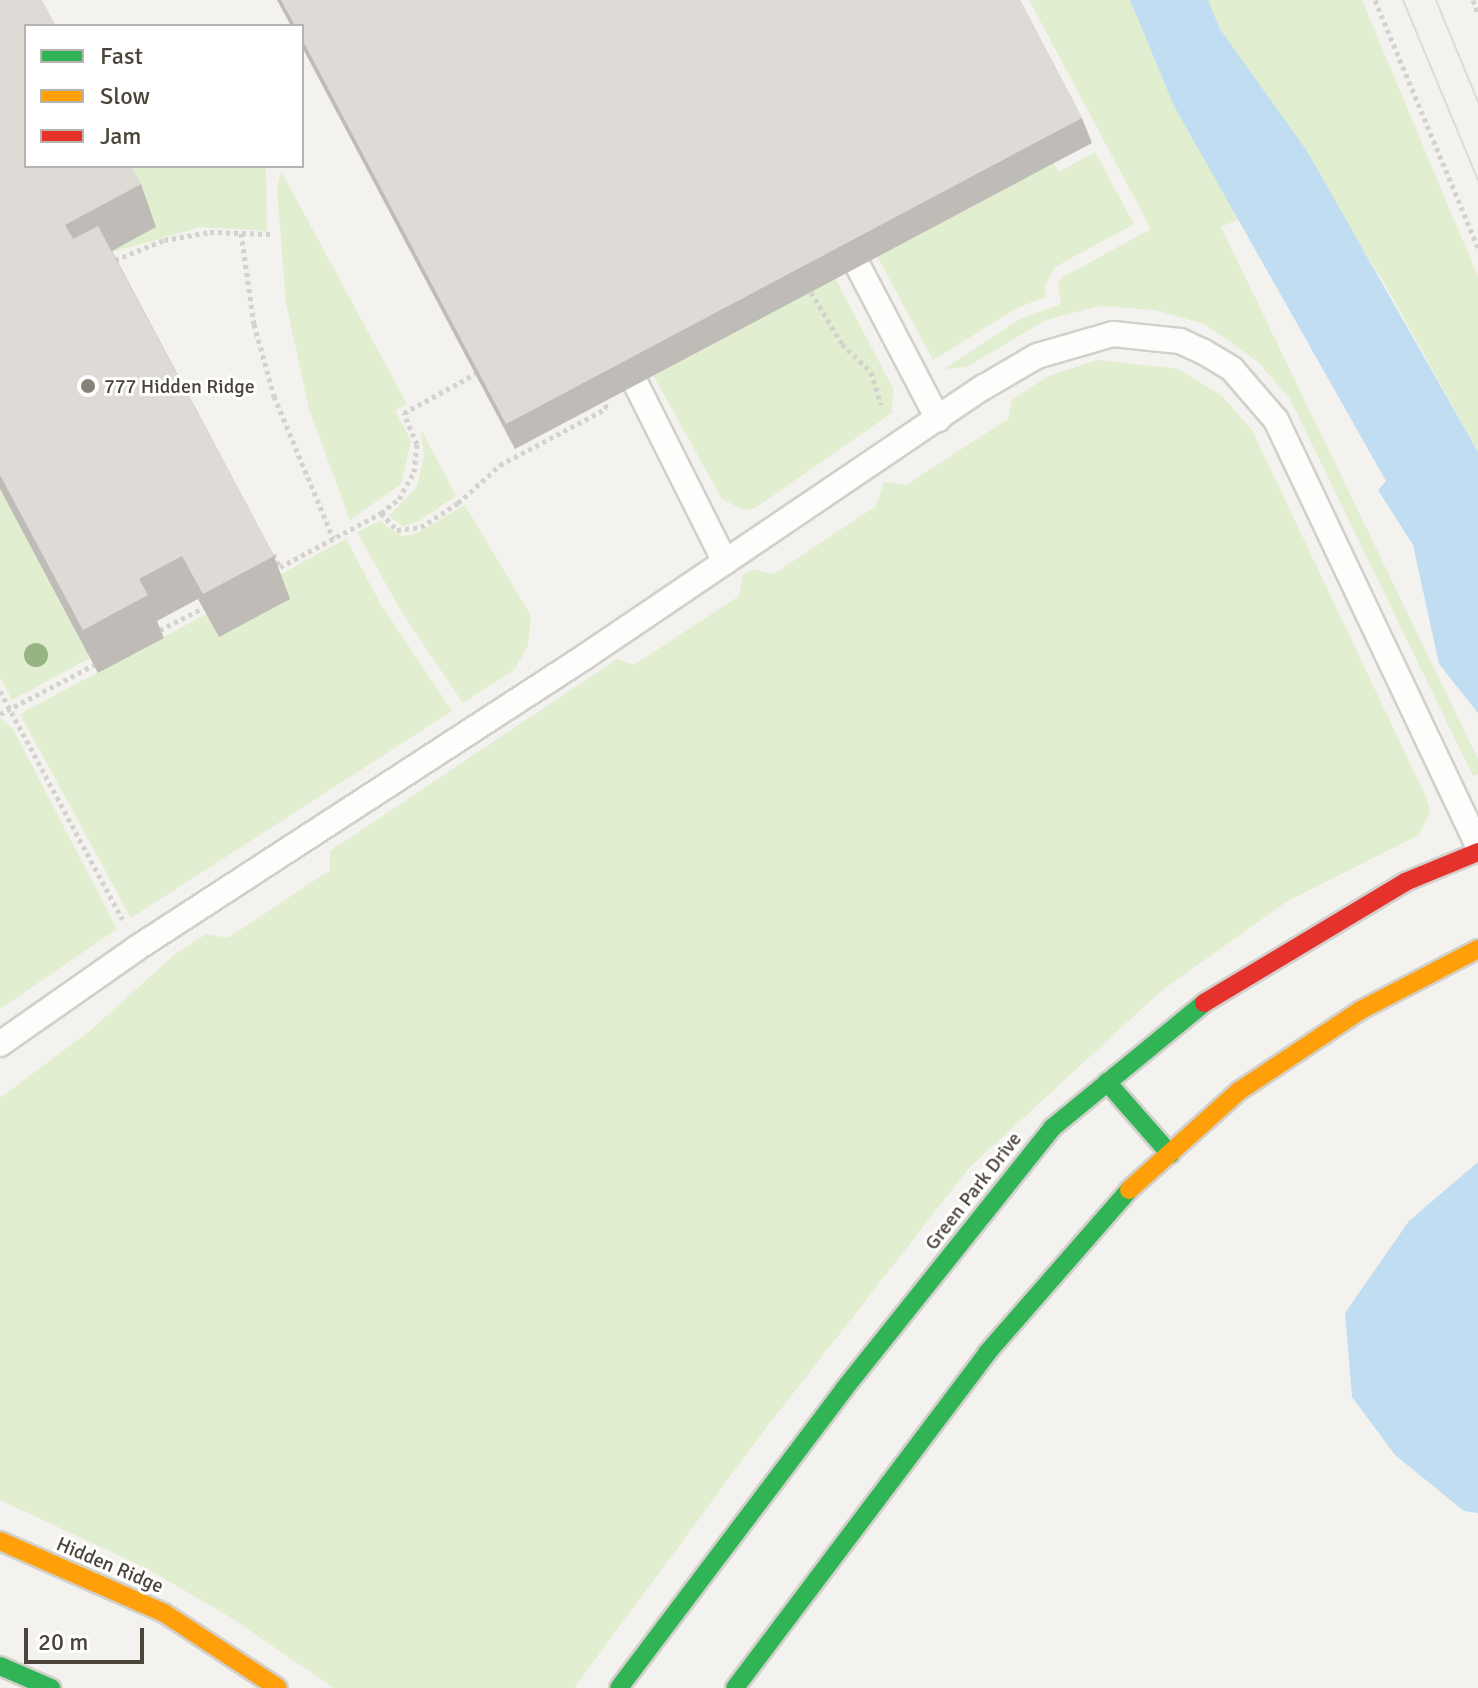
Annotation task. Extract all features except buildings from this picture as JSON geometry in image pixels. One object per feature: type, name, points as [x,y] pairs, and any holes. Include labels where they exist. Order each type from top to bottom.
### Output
[{"type":"street","name":"Green Park Drive","points":[[619,1688],[844,1389],[1052,1128],[1186,1015],[1286,949],[1405,882],[1478,852]]},
{"type":"street","points":[[735,1688],[987,1353],[1125,1194],[1239,1091],[1361,1010],[1478,949]]},
{"type":"street","points":[[1107,1082],[1170,1154]]},
{"type":"street","name":"Hidden Ridge","points":[[0,1541],[164,1613],[278,1688]]},
{"type":"street","points":[[0,1666],[51,1688]]},
{"type":"lane","points":[[858,266],[938,419]]},
{"type":"lane","points":[[0,1044],[137,948],[938,419],[1037,356],[1113,334],[1180,341],[1232,369],[1276,420],[1478,846]]},
{"type":"lane","points":[[636,384],[725,562]]},
{"type":"path","points":[[1375,0],[1478,247]]},
{"type":"path","points":[[1473,0],[1478,13]]},
{"type":"path","points":[[241,233],[254,324],[274,396],[333,538]]},
{"type":"path","points":[[122,271],[114,257],[164,240],[241,233],[273,234]]},
{"type":"path","points":[[811,292],[842,344],[863,360],[881,404]]},
{"type":"path","points":[[265,539],[278,568],[381,513],[399,499],[414,472],[417,444],[404,413],[475,374]]},
{"type":"path","points":[[381,513],[397,530],[421,527],[458,503],[500,465],[607,408],[603,402]]},
{"type":"path","points":[[160,630],[203,608]]},
{"type":"path","points":[[0,714],[94,665]]},
{"type":"path","points":[[0,691],[137,948]]},
{"type":"green space","points":[[1029,0],[1185,0],[1137,17],[1174,106],[1239,219],[1221,227],[1478,759],[1478,774],[1473,776],[1290,399],[1257,361],[1204,324],[1155,310],[1099,306],[1046,320],[966,367],[944,369],[1020,319],[1061,304],[1058,283],[1063,277],[1151,229]]},
{"type":"green space","points":[[1207,0],[1362,0],[1478,277],[1478,452],[1382,279],[1220,29]]},
{"type":"green space","points":[[1095,152],[1134,224],[1055,267],[1044,287],[1046,297],[1017,308],[933,360],[877,256],[1053,163],[1059,172]]},
{"type":"green space","points":[[123,168],[266,168],[267,231],[201,227],[105,254]]},
{"type":"green space","points":[[281,171],[407,404],[395,410],[411,441],[401,484],[350,520],[309,409],[286,303],[277,190]]},
{"type":"green space","points":[[835,278],[893,388],[892,413],[755,508],[744,510],[722,499],[653,375]]},
{"type":"green space","points":[[1097,360],[1179,369],[1222,396],[1252,430],[1426,797],[1430,812],[1419,835],[1286,902],[1161,991],[969,1168],[763,1432],[574,1688],[334,1688],[230,1617],[148,1569],[0,1500],[0,1098],[91,1030],[174,955],[206,934],[228,938],[330,870],[330,851],[617,659],[634,665],[739,596],[743,575],[752,569],[774,574],[876,506],[884,482],[906,485],[1008,419],[1012,400],[1048,376]]},
{"type":"green space","points":[[421,429],[456,496],[419,521],[403,526],[389,516],[417,486],[424,456]]},
{"type":"green space","points":[[0,489],[90,658],[12,700],[0,677]]},
{"type":"green space","points":[[465,505],[531,616],[528,646],[514,670],[463,703],[401,611],[357,532],[380,521],[401,536],[415,534]]},
{"type":"green space","points":[[346,539],[380,603],[452,711],[131,918],[20,714]]},
{"type":"green space","points":[[0,718],[13,729],[117,929],[0,1009]]},
{"type":"water","points":[[1130,0],[1208,0],[1220,29],[1307,151],[1478,452],[1478,713],[1439,664],[1413,545],[1378,490],[1386,481],[1174,106]]},
{"type":"water","points":[[1478,1162],[1478,1513],[1464,1511],[1395,1455],[1352,1397],[1345,1313],[1409,1221]]},
{"type":"tram line","points":[[1403,0],[1478,180]]},
{"type":"tram line","points":[[1436,0],[1478,102]]},
{"type":"traffic: fast","points":[[619,1688],[844,1389],[1052,1128],[1204,1003]]},
{"type":"traffic: fast","points":[[1107,1082],[1170,1154]]},
{"type":"traffic: fast","points":[[735,1688],[987,1353],[1129,1190]]},
{"type":"traffic: fast","points":[[0,1666],[51,1688]]},
{"type":"traffic: slow","points":[[1129,1190],[1239,1091],[1361,1010],[1478,949]]},
{"type":"traffic: slow","points":[[0,1541],[164,1613],[278,1688]]},
{"type":"traffic: jam","points":[[1204,1003],[1405,882],[1478,852]]},
{"type":"place","name":"777 Hidden Ridge","points":[[88,386]]}]
